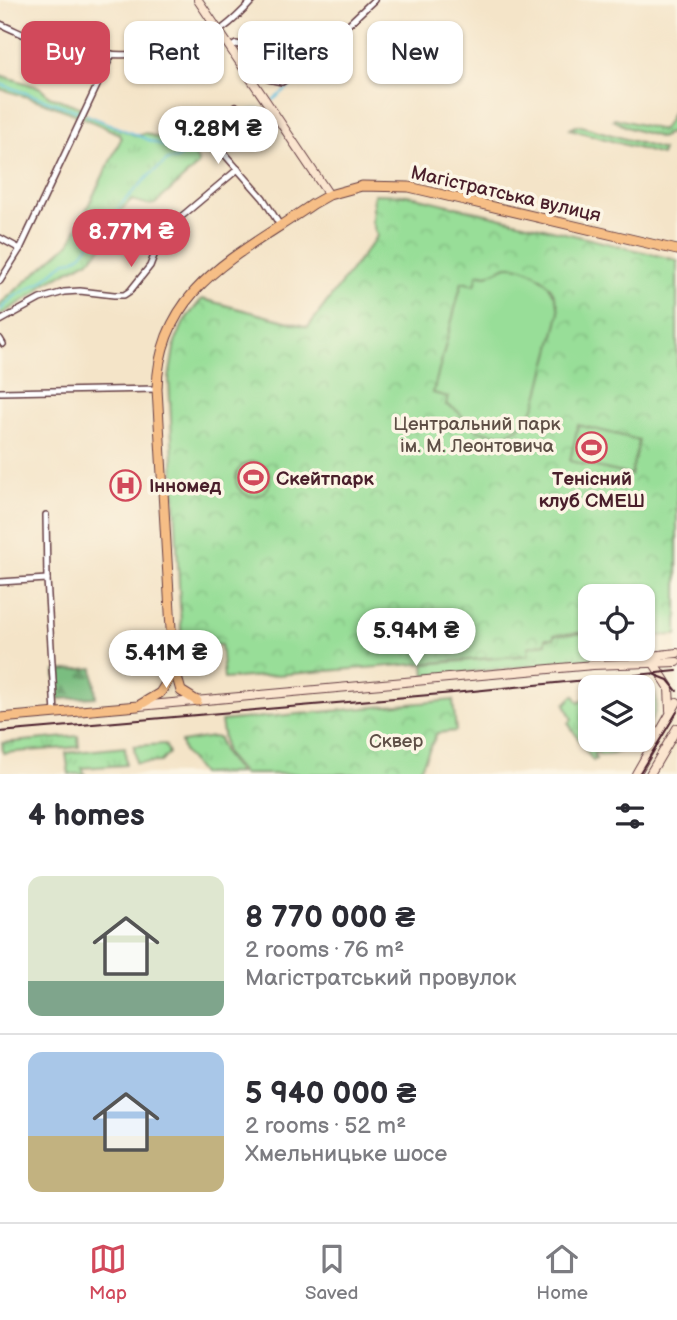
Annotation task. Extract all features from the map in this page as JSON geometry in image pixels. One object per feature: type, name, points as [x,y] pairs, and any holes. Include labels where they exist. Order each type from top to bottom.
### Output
[{"type":"main road","points":[[198,0],[212,21]]},
{"type":"main road","points":[[224,39],[329,195]]},
{"type":"main road","name":"Магістратська вулиця","points":[[173,663],[157,388],[162,349],[171,326],[187,299],[215,272],[329,195],[362,186],[409,187],[677,250]]},
{"type":"main road","points":[[593,665],[677,653]]},
{"type":"main road","points":[[653,662],[669,687],[670,714]]},
{"type":"main road","points":[[0,718],[593,665],[677,662]]},
{"type":"main road","points":[[173,663],[181,691],[197,701]]},
{"type":"main road","points":[[138,706],[153,699],[165,687],[173,663]]},
{"type":"main road","points":[[636,774],[677,702]]},
{"type":"main road","points":[[650,774],[677,728]]},
{"type":"street","points":[[224,26],[253,0]]},
{"type":"street","points":[[230,48],[236,44],[242,47],[266,76],[274,82],[282,82],[298,72],[374,0]]},
{"type":"street","points":[[0,24],[59,47],[124,53]]},
{"type":"street","points":[[0,281],[20,249],[112,54]]},
{"type":"street","points":[[236,106],[206,128],[206,133],[263,198],[281,227]]},
{"type":"street","points":[[0,321],[40,299],[64,292],[80,290],[124,295],[150,266],[163,232],[238,169]]},
{"type":"street","points":[[0,239],[20,249]]},
{"type":"street","points":[[0,392],[157,388]]},
{"type":"street","points":[[46,515],[55,714]]},
{"type":"street","points":[[0,582],[47,579]]},
{"type":"green space","points":[[0,75],[21,82],[21,84],[41,88],[49,96],[80,107],[80,112],[137,136],[146,133],[182,148],[200,133],[204,138],[192,151],[198,161],[197,166],[155,204],[131,200],[121,210],[123,223],[91,259],[44,284],[36,293],[0,315],[0,304],[70,243],[121,139],[119,134],[75,114],[0,89]]},
{"type":"green space","points":[[677,91],[677,136],[668,133],[661,138],[613,120],[615,118],[661,130],[676,105],[673,104]]},
{"type":"green space","points":[[578,125],[663,150],[661,155],[570,129]]},
{"type":"green space","name":"Центральний парк ім. М. Леонтовича","points":[[374,194],[407,195],[677,260],[677,635],[655,636],[655,584],[578,584],[578,633],[546,638],[546,643],[528,647],[529,655],[224,679],[221,645],[182,647],[169,379],[175,342],[185,320],[202,299],[308,327],[377,236],[372,221]]},
{"type":"green space","points":[[507,266],[526,269],[542,279],[554,294],[559,313],[543,379],[530,416],[513,431],[500,434],[478,430],[452,407],[446,405],[448,397],[433,393],[462,282],[475,285],[478,274],[487,275]]},
{"type":"green space","points":[[578,425],[639,440],[631,475],[570,461]]},
{"type":"green space","name":"Скейтпарк","points":[[253,462],[265,467],[270,479],[265,491],[253,496],[241,491],[236,479],[241,467]]},
{"type":"green space","points":[[578,634],[578,661],[588,661],[425,676],[424,664],[528,655],[528,647],[554,635]]},
{"type":"green space","points":[[93,668],[96,697],[57,699],[55,671]]},
{"type":"green space","points":[[574,695],[578,701],[578,738],[568,723],[572,720],[565,704]]},
{"type":"green space","name":"Сквер","points":[[453,700],[456,731],[437,733],[418,774],[243,774],[226,754],[221,721]]},
{"type":"green space","points":[[78,736],[79,747],[3,753],[2,743]]},
{"type":"green space","points":[[219,738],[224,754],[239,773],[201,774],[184,752],[181,742]]},
{"type":"green space","points":[[165,744],[169,753],[161,762],[136,763],[134,746]]},
{"type":"green space","points":[[125,747],[126,765],[82,768],[85,774],[69,774],[66,753]]},
{"type":"green space","points":[[587,752],[597,752],[593,761]]},
{"type":"green space","points":[[597,752],[618,752],[613,754],[600,755]]},
{"type":"waterway","points":[[0,84],[80,112]]},
{"type":"waterway","points":[[273,100],[292,85]]},
{"type":"waterway","points":[[210,132],[240,113],[259,109]]},
{"type":"waterway","points":[[87,115],[183,154]]},
{"type":"waterway","points":[[0,310],[66,261],[74,260],[82,254],[123,202],[151,174],[168,160],[177,159],[204,136]]},
{"type":"tram line","points":[[0,732],[677,671]]},
{"type":"tram line","points":[[653,674],[668,680],[677,691]]},
{"type":"tram line","points":[[639,774],[677,712]]},
{"type":"place","name":"Тенісний клуб СМЕШ","points":[[592,447]]},
{"type":"place","name":"Скейтпарк","points":[[253,478]]},
{"type":"place","name":"Інномед","points":[[126,485]]}]
